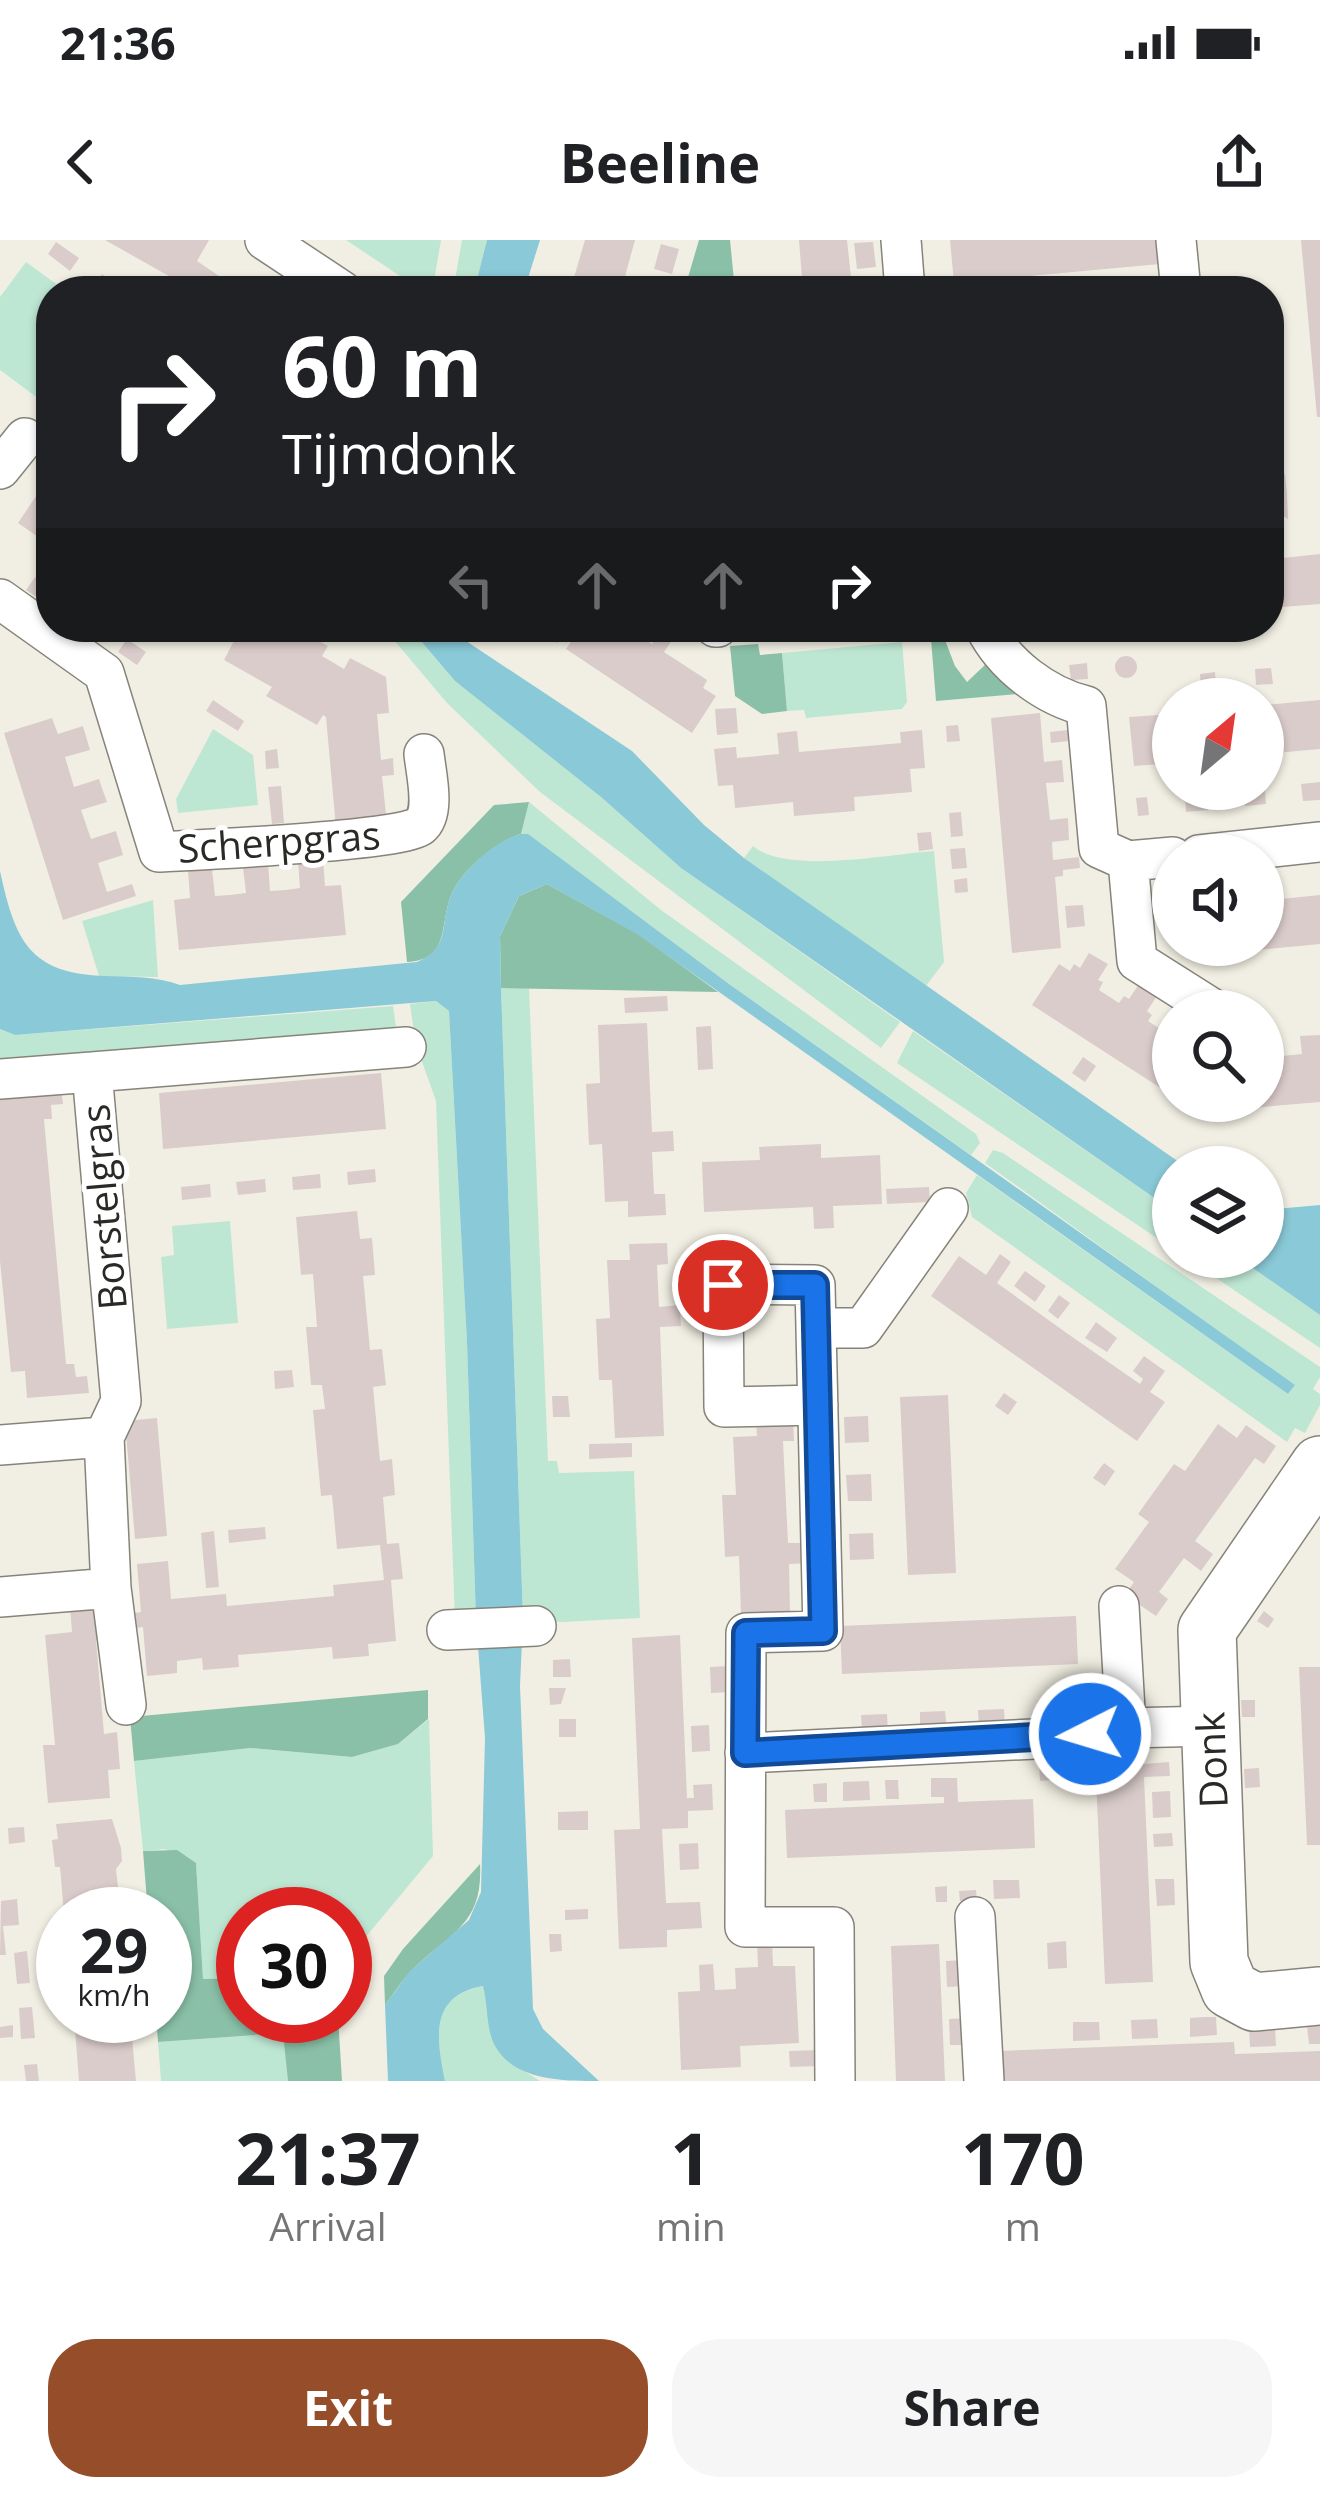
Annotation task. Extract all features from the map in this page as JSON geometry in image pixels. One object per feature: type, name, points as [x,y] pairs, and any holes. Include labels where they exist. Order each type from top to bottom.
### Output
[{"type":"street","points":[[265,240],[319,276]]},
{"type":"street","points":[[901,240],[904,276]]},
{"type":"street","points":[[1176,240],[1180,276]]},
{"type":"street","points":[[0,469],[25,438]]},
{"type":"street","name":"Scherpgras","points":[[0,599],[36,625]]},
{"type":"street","name":"Scherpgras","points":[[60,642],[104,673],[159,853],[412,830],[423,824],[428,813],[424,754]]},
{"type":"street","points":[[996,642],[1011,663],[1048,691],[1086,706],[1099,848],[1128,861],[1152,859]]},
{"type":"street","points":[[1284,846],[1320,842]]},
{"type":"street","points":[[1128,861],[1137,961],[1183,990]]},
{"type":"street","name":"Borstelgras","points":[[111,1588],[104,1437],[121,1401],[92,1072],[406,1047]]},
{"type":"street","points":[[0,1079],[92,1072]]},
{"type":"street","points":[[816,1328],[863,1328],[948,1208]]},
{"type":"street","points":[[818,1405],[724,1407],[723,1285],[815,1285],[818,1405],[823,1631],[746,1633],[745,1928],[834,1927],[835,2081]]},
{"type":"street","points":[[0,1445],[104,1437]]},
{"type":"street","name":"Donk","points":[[1319,1468],[1207,1630],[1219,1962],[1230,1989],[1254,2002],[1320,1996]]},
{"type":"street","points":[[0,1597],[111,1588],[126,1705]]},
{"type":"street","points":[[1119,1606],[1126,1728]]},
{"type":"street","points":[[447,1630],[536,1626]]},
{"type":"street","points":[[745,1753],[1211,1726]]},
{"type":"street","points":[[975,1917],[984,2081]]},
{"type":"green space","points":[[346,240],[441,240],[435,276],[400,276]]},
{"type":"green space","points":[[462,240],[487,240],[478,276],[456,276]]},
{"type":"green space","points":[[699,240],[730,240],[734,276],[688,276]]},
{"type":"green space","points":[[26,262],[45,276],[36,276],[36,397],[0,370],[0,297]]},
{"type":"green space","points":[[396,642],[422,642],[455,681],[601,797],[681,868],[900,1022],[881,1048],[540,792],[447,703]]},
{"type":"green space","points":[[902,642],[907,702],[902,709],[806,718],[804,710],[787,711],[782,653]]},
{"type":"green space","points":[[931,642],[946,642],[967,682],[988,662],[1018,694],[936,701]]},
{"type":"green space","points":[[758,644],[760,655],[782,653],[787,711],[762,714],[735,696],[730,646]]},
{"type":"green space","points":[[213,729],[253,755],[258,805],[178,813],[176,799]]},
{"type":"green space","points":[[529,802],[661,910],[976,1134],[980,1143],[971,1155],[521,834]]},
{"type":"green space","points":[[529,802],[521,834],[479,859],[461,878],[450,898],[436,949],[407,962],[401,902],[494,805]]},
{"type":"green space","points":[[753,846],[769,855],[813,861],[934,851],[944,962],[926,986],[744,858]]},
{"type":"green space","points":[[547,884],[638,934],[718,992],[501,988],[500,936],[519,896]]},
{"type":"green space","points":[[153,900],[158,977],[99,976],[82,921]]},
{"type":"green space","points":[[501,988],[529,988],[548,1461],[557,1461],[559,1473],[634,1471],[640,1618],[523,1619]]},
{"type":"green space","points":[[436,1001],[449,1011],[476,1620],[455,1621],[436,1101],[416,1045],[410,1004]]},
{"type":"green space","points":[[393,1006],[396,1027],[391,1032],[0,1066],[0,1029],[15,1035]]},
{"type":"green space","points":[[913,1031],[1152,1196],[1152,1235],[897,1063]]},
{"type":"green space","points":[[993,1150],[1003,1153],[1152,1254],[1152,1278],[1188,1278],[1320,1367],[1313,1389],[1320,1394],[1320,1405],[1305,1433],[1295,1428],[1287,1442],[972,1217],[966,1193],[977,1175],[1288,1394],[1294,1386],[985,1163]]},
{"type":"green space","points":[[230,1221],[238,1323],[167,1329],[161,1257],[174,1255],[172,1226]]},
{"type":"green space","points":[[1216,1278],[1267,1278],[1320,1315],[1320,1348]]},
{"type":"green space","points":[[428,1690],[428,1719],[398,1744],[352,1757],[250,1748],[134,1761],[130,1717]]},
{"type":"green space","points":[[429,1719],[433,1856],[372,1929],[372,1887],[216,1887],[216,1979],[203,1979],[196,1863],[165,1849],[143,1851],[134,1761],[250,1748],[352,1757],[398,1744]]},
{"type":"green space","points":[[177,1850],[196,1863],[203,1979],[216,1979],[216,2038],[192,2040],[192,1887],[146,1887],[143,1851]]},
{"type":"green space","points":[[480,1864],[480,1884],[471,1913],[412,1970],[385,2005],[384,1976]]},
{"type":"green space","points":[[484,1986],[505,2059],[540,2081],[445,2081],[440,2021],[453,1999]]},
{"type":"green space","points":[[158,2043],[285,2043],[288,2081],[161,2081]]},
{"type":"green space","points":[[284,2043],[340,2043],[342,2081],[288,2081]]},
{"type":"water","points":[[487,240],[540,240],[529,276],[478,276]]},
{"type":"water","points":[[422,642],[468,642],[632,751],[704,825],[744,858],[1156,1146],[1152,1146],[1152,1196],[681,868],[601,797],[455,681]]},
{"type":"water","points":[[528,834],[729,984],[1295,1385],[1288,1394],[637,934],[547,884],[519,896],[500,936],[533,2009],[543,2029],[599,2081],[540,2076],[502,2056],[491,2037],[483,1986],[453,1999],[440,2022],[445,2081],[388,2081],[385,2005],[410,1971],[469,1920],[481,1892],[485,1738],[449,1011],[436,1001],[15,1035],[0,1029],[0,871],[20,934],[43,960],[80,974],[152,978],[180,985],[417,962],[439,943],[450,898],[470,868],[490,850]]},
{"type":"water","points":[[1320,1205],[1320,1315],[1267,1278],[1284,1278],[1284,1208]]},
{"type":"building","points":[[105,240],[209,240],[197,261],[219,276],[169,276]]},
{"type":"building","points":[[585,240],[635,240],[625,276],[574,276]]},
{"type":"building","points":[[799,240],[847,240],[851,276],[802,276]]},
{"type":"building","points":[[950,240],[1158,240],[1160,264],[1030,276],[953,276]]},
{"type":"building","points":[[1301,240],[1320,240],[1320,417],[1317,417]]},
{"type":"building","points":[[56,242],[79,258],[70,271],[48,254]]},
{"type":"building","points":[[873,242],[876,267],[857,269],[854,243]]},
{"type":"building","points":[[661,244],[679,249],[672,274],[654,269]]},
{"type":"building","points":[[1285,474],[1288,519],[1284,517]]},
{"type":"building","points":[[36,496],[36,536],[18,523]]},
{"type":"building","points":[[1320,554],[1320,604],[1284,607],[1284,558]]},
{"type":"building","points":[[35,577],[36,578],[36,596],[26,590]]},
{"type":"building","points":[[125,642],[131,642],[146,652],[137,665],[118,652]]},
{"type":"building","points":[[233,642],[320,642],[328,646],[322,656],[344,669],[350,658],[386,677],[389,713],[377,714],[381,760],[393,758],[394,775],[382,776],[387,824],[336,828],[326,717],[317,725],[266,696],[272,687],[224,660]]},
{"type":"building","points":[[571,642],[671,642],[664,652],[707,680],[703,688],[716,696],[692,733],[566,649]]},
{"type":"building","points":[[1126,656],[1137,667],[1126,678],[1115,667]]},
{"type":"building","points":[[1087,663],[1088,679],[1071,680],[1069,665]]},
{"type":"building","points":[[1271,668],[1272,678],[1256,678],[1255,669]]},
{"type":"building","points":[[213,700],[244,721],[238,731],[206,711]]},
{"type":"building","points":[[1320,700],[1320,749],[1284,752],[1284,703]]},
{"type":"building","points":[[736,708],[738,733],[717,735],[715,709]]},
{"type":"building","points":[[1040,713],[1044,762],[1062,760],[1064,782],[1046,783],[1050,820],[1068,818],[1069,840],[1052,842],[1053,860],[1079,857],[1080,868],[1063,870],[1063,876],[1055,877],[1061,948],[1012,953],[991,718]]},
{"type":"building","points":[[1152,715],[1152,765],[1134,766],[1129,717]]},
{"type":"building","points":[[52,718],[58,734],[83,726],[90,750],[65,757],[74,787],[99,779],[107,802],[81,810],[91,839],[116,831],[123,855],[98,863],[107,892],[132,884],[136,896],[63,920],[4,733]]},
{"type":"building","points":[[958,725],[960,741],[947,742],[946,726]]},
{"type":"building","points":[[922,730],[925,768],[910,769],[912,792],[854,797],[855,811],[794,816],[793,802],[735,808],[733,785],[718,786],[714,749],[736,747],[737,758],[779,754],[777,733],[797,731],[799,752],[901,743],[900,732]]},
{"type":"building","points":[[1068,730],[1069,741],[1051,743],[1050,732]]},
{"type":"building","points":[[277,749],[279,768],[266,769],[265,751]]},
{"type":"building","points":[[1320,782],[1320,800],[1303,801],[1301,784]]},
{"type":"building","points":[[281,786],[284,823],[272,824],[268,787]]},
{"type":"building","points":[[1147,797],[1149,815],[1138,816],[1136,798]]},
{"type":"building","points":[[961,812],[963,836],[951,837],[949,813]]},
{"type":"building","points":[[931,832],[933,849],[919,851],[917,833]]},
{"type":"building","points":[[965,848],[967,868],[952,869],[950,849]]},
{"type":"building","points":[[323,859],[325,886],[341,885],[346,935],[179,950],[174,900],[190,898],[188,871],[212,869],[215,896],[230,895],[246,893],[243,867],[268,864],[270,891],[286,890],[300,888],[298,861]]},
{"type":"building","points":[[967,878],[968,892],[955,893],[954,880]]},
{"type":"building","points":[[1320,895],[1320,944],[1284,947],[1284,899]]},
{"type":"building","points":[[1083,905],[1085,926],[1067,928],[1065,906]]},
{"type":"building","points":[[1089,953],[1108,964],[1098,980],[1103,982],[1099,990],[1119,1003],[1124,996],[1129,999],[1139,984],[1152,993],[1147,1011],[1152,1015],[1148,1021],[1152,1024],[1152,1082],[1032,1005],[1059,964],[1070,971],[1074,964],[1080,968]]},
{"type":"building","points":[[667,996],[668,1011],[625,1013],[624,998]]},
{"type":"building","points":[[647,1023],[652,1132],[673,1131],[674,1151],[652,1152],[654,1194],[665,1194],[666,1215],[628,1217],[628,1201],[605,1202],[602,1144],[589,1145],[586,1084],[600,1083],[598,1025]]},
{"type":"building","points":[[711,1026],[713,1069],[698,1070],[696,1027]]},
{"type":"building","points":[[1320,1035],[1320,1102],[1284,1105],[1284,1056],[1302,1054],[1300,1036]]},
{"type":"building","points":[[1083,1057],[1096,1066],[1085,1082],[1072,1073]]},
{"type":"building","points":[[381,1073],[386,1129],[163,1149],[159,1093]]},
{"type":"building","points":[[61,1088],[63,1104],[51,1105],[52,1119],[44,1119],[66,1364],[74,1364],[76,1377],[87,1376],[89,1393],[27,1398],[25,1371],[11,1372],[0,1261],[0,1093]]},
{"type":"building","points":[[821,1144],[821,1158],[880,1155],[882,1204],[833,1206],[834,1228],[814,1229],[813,1207],[704,1212],[702,1162],[760,1160],[759,1147]]},
{"type":"building","points":[[375,1169],[376,1182],[348,1185],[347,1172]]},
{"type":"building","points":[[320,1174],[321,1188],[293,1190],[292,1177]]},
{"type":"building","points":[[265,1179],[266,1192],[238,1195],[236,1182]]},
{"type":"building","points":[[210,1184],[211,1197],[182,1200],[181,1187]]},
{"type":"building","points":[[929,1187],[930,1202],[887,1204],[886,1189]]},
{"type":"building","points":[[357,1211],[360,1239],[372,1238],[375,1275],[363,1276],[370,1350],[382,1349],[386,1385],[373,1387],[380,1461],[392,1459],[395,1495],[383,1497],[387,1544],[399,1543],[403,1579],[391,1580],[396,1641],[368,1644],[369,1656],[333,1659],[332,1647],[238,1655],[239,1667],[203,1670],[202,1658],[177,1661],[177,1673],[147,1676],[143,1627],[137,1628],[135,1613],[141,1612],[137,1564],[168,1561],[171,1599],[226,1594],[227,1606],[334,1596],[333,1585],[384,1580],[380,1545],[337,1549],[332,1495],[321,1496],[313,1410],[325,1409],[322,1385],[311,1385],[306,1327],[317,1327],[313,1274],[301,1275],[296,1217]]},
{"type":"building","points":[[667,1243],[668,1264],[657,1265],[659,1307],[680,1305],[681,1326],[660,1327],[664,1436],[615,1438],[612,1380],[599,1380],[596,1319],[610,1318],[607,1260],[630,1260],[629,1244]]},
{"type":"building","points":[[1000,1254],[1011,1262],[997,1283],[1068,1334],[1140,1384],[1143,1379],[1133,1371],[1144,1356],[1165,1371],[1150,1392],[1165,1402],[1137,1441],[931,1296],[959,1256],[986,1275]]},
{"type":"building","points":[[1025,1271],[1046,1286],[1035,1302],[1014,1286]]},
{"type":"building","points":[[1059,1295],[1070,1303],[1058,1319],[1048,1311]]},
{"type":"building","points":[[1096,1322],[1117,1338],[1107,1352],[1085,1338]]},
{"type":"building","points":[[292,1370],[294,1387],[275,1389],[274,1371]]},
{"type":"building","points":[[1004,1393],[1017,1402],[1008,1415],[995,1406]]},
{"type":"building","points":[[948,1395],[956,1573],[908,1575],[900,1397]]},
{"type":"building","points":[[552,1396],[568,1396],[570,1417],[553,1417]]},
{"type":"building","points":[[868,1416],[869,1442],[845,1443],[844,1417]]},
{"type":"building","points":[[157,1418],[167,1536],[135,1539],[125,1421]]},
{"type":"building","points":[[793,1419],[794,1441],[783,1441],[788,1543],[809,1543],[810,1563],[789,1564],[790,1612],[741,1614],[739,1556],[725,1557],[722,1495],[736,1495],[733,1437],[757,1436],[756,1421]]},
{"type":"building","points":[[1218,1424],[1237,1438],[1246,1425],[1276,1446],[1264,1464],[1255,1458],[1195,1541],[1213,1554],[1201,1571],[1184,1558],[1159,1592],[1168,1599],[1156,1616],[1125,1595],[1134,1582],[1115,1569],[1149,1522],[1138,1514],[1174,1464],[1185,1471]]},
{"type":"building","points":[[632,1443],[632,1457],[589,1459],[589,1444]]},
{"type":"building","points":[[1104,1463],[1115,1471],[1105,1486],[1093,1478]]},
{"type":"building","points":[[871,1474],[872,1501],[848,1501],[846,1475]]},
{"type":"building","points":[[265,1527],[266,1539],[229,1543],[228,1530]]},
{"type":"building","points":[[214,1531],[219,1587],[206,1588],[201,1533]]},
{"type":"building","points":[[873,1533],[874,1559],[850,1560],[849,1534]]},
{"type":"building","points":[[105,1602],[108,1639],[96,1640],[104,1734],[117,1732],[120,1769],[108,1770],[110,1798],[48,1803],[43,1745],[55,1745],[45,1635],[72,1632],[70,1606]]},
{"type":"building","points":[[1264,1611],[1274,1619],[1268,1628],[1257,1621]]},
{"type":"building","points":[[1076,1616],[1078,1664],[842,1674],[840,1626]]},
{"type":"building","points":[[680,1635],[687,1798],[694,1798],[693,1785],[712,1784],[713,1810],[688,1811],[688,1828],[662,1829],[666,1903],[700,1902],[702,1928],[667,1930],[667,1947],[619,1949],[614,1830],[640,1829],[632,1638]]},
{"type":"building","points":[[570,1659],[571,1677],[553,1677],[553,1660]]},
{"type":"building","points":[[728,1666],[730,1692],[711,1693],[710,1667]]},
{"type":"building","points":[[1299,1667],[1320,1667],[1320,1845],[1307,1845]]},
{"type":"building","points":[[549,1688],[566,1688],[561,1704],[550,1705]]},
{"type":"building","points":[[1241,1700],[1255,1700],[1255,1717],[1242,1717]]},
{"type":"building","points":[[1063,1706],[1063,1725],[1037,1727],[1036,1707]]},
{"type":"building","points":[[1004,1709],[1005,1728],[979,1729],[978,1710]]},
{"type":"building","points":[[945,1711],[947,1730],[920,1731],[920,1712]]},
{"type":"building","points":[[887,1714],[888,1733],[862,1733],[861,1715]]},
{"type":"building","points":[[559,1719],[576,1719],[576,1737],[559,1737]]},
{"type":"building","points":[[709,1725],[710,1751],[692,1752],[691,1726]]},
{"type":"building","points":[[1143,1746],[1144,1764],[1169,1762],[1170,1776],[1144,1777],[1153,1982],[1105,1984],[1096,1778],[1080,1779],[1078,1749]]},
{"type":"building","points":[[1063,1761],[1064,1779],[1040,1781],[1039,1762]]},
{"type":"building","points":[[1259,1768],[1260,1787],[1245,1788],[1244,1769]]},
{"type":"building","points":[[931,1778],[957,1778],[958,1802],[1033,1799],[1035,1848],[787,1858],[785,1810],[944,1803],[944,1797],[931,1797]]},
{"type":"building","points":[[885,1780],[898,1780],[899,1799],[886,1799]]},
{"type":"building","points":[[869,1781],[870,1800],[843,1801],[843,1782]]},
{"type":"building","points":[[827,1783],[827,1802],[814,1802],[813,1784]]},
{"type":"building","points":[[1170,1791],[1171,1817],[1153,1818],[1152,1792]]},
{"type":"building","points":[[588,1811],[588,1830],[558,1830],[558,1812]]},
{"type":"building","points":[[112,1819],[121,1848],[118,1887],[62,1887],[52,1840],[58,1839],[56,1824]]},
{"type":"building","points":[[24,1827],[25,1842],[9,1844],[8,1828]]},
{"type":"building","points":[[1172,1833],[1173,1846],[1154,1847],[1153,1834]]},
{"type":"building","points":[[698,1843],[699,1869],[680,1870],[679,1844]]},
{"type":"building","points":[[1155,1879],[1174,1879],[1175,1905],[1157,1906]]},
{"type":"building","points":[[993,1880],[1019,1880],[1020,1898],[994,1899]]},
{"type":"building","points":[[947,1886],[947,1902],[936,1902],[935,1887]]},
{"type":"building","points":[[976,1890],[977,1900],[960,1901],[959,1891]]},
{"type":"building","points":[[17,1899],[19,1925],[3,1926],[6,1955],[0,1955],[1,1901]]},
{"type":"building","points":[[588,1909],[588,1919],[565,1920],[565,1910]]},
{"type":"building","points":[[549,1934],[561,1934],[562,1951],[550,1952]]},
{"type":"building","points":[[772,1940],[773,1966],[795,1966],[799,2043],[740,2046],[741,2067],[681,2070],[678,1992],[700,1991],[699,1965],[713,1964],[715,1990],[736,1989],[735,1968],[758,1967],[757,1941]]},
{"type":"building","points":[[1066,1941],[1067,1968],[1048,1969],[1047,1943]]},
{"type":"building","points":[[939,1944],[945,2081],[896,2081],[891,1946]]},
{"type":"building","points":[[27,1951],[30,1983],[17,1984],[14,1953]]},
{"type":"building","points":[[965,1960],[966,1986],[947,1987],[946,1961]]},
{"type":"building","points":[[32,2007],[35,2038],[21,2039],[19,2008]]},
{"type":"building","points":[[1216,2017],[1217,2035],[1190,2037],[1190,2018]]},
{"type":"building","points":[[967,2018],[969,2045],[950,2045],[949,2019]]},
{"type":"building","points":[[1157,2019],[1158,2038],[1132,2039],[1131,2020]]},
{"type":"building","points":[[1073,2022],[1099,2022],[1100,2040],[1073,2041]]},
{"type":"building","points":[[13,2025],[13,2037],[0,2038],[0,2027]]},
{"type":"building","points":[[1320,2025],[1320,2044],[1309,2044],[1307,2026]]},
{"type":"building","points":[[1275,2027],[1276,2046],[1250,2047],[1249,2028]]},
{"type":"building","points":[[1234,2042],[1235,2054],[1320,2051],[1320,2081],[999,2081],[998,2051]]},
{"type":"building","points":[[76,2043],[132,2043],[136,2081],[79,2081]]},
{"type":"building","points":[[821,2050],[822,2066],[790,2067],[789,2051]]},
{"type":"building","points":[[37,2064],[39,2081],[26,2081],[24,2065]]},
{"type":"route","points":[[723,1285],[815,1285],[823,1631],[746,1633],[745,1753],[1090,1734]]}]
